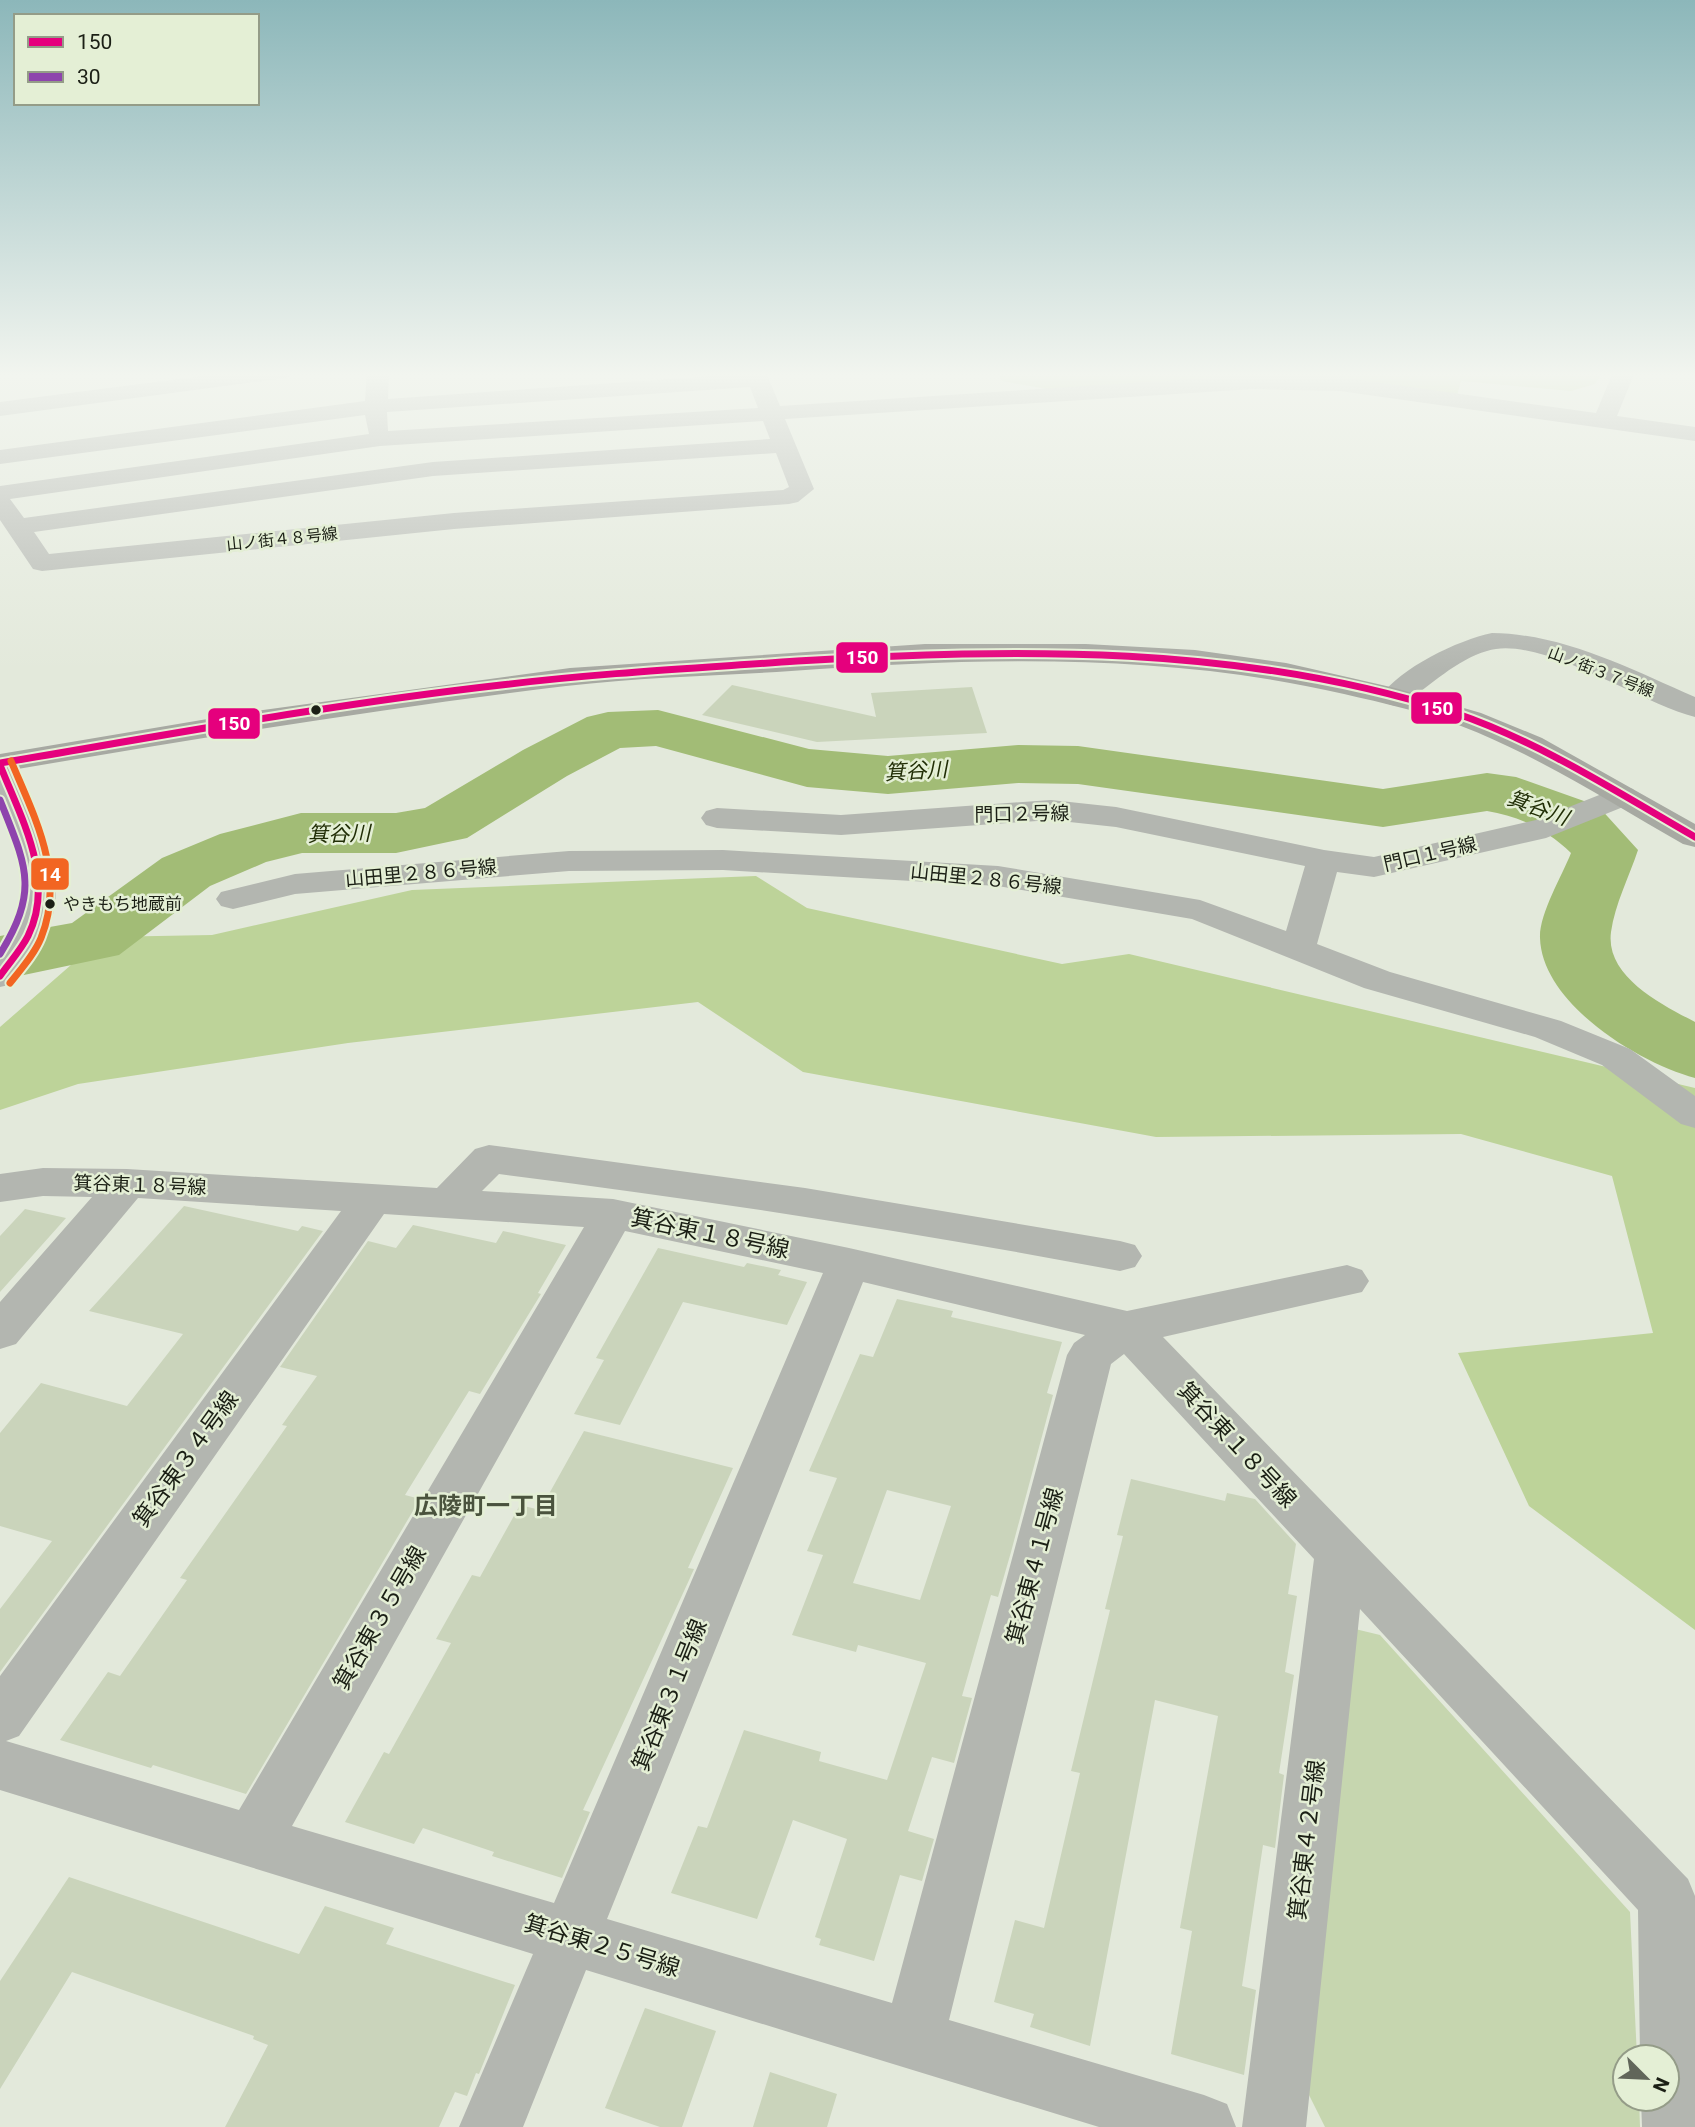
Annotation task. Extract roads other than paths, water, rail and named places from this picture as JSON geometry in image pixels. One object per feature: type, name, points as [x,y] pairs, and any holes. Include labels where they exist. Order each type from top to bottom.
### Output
[{"type":"highway","points":[[0,764],[248,721],[570,677],[925,653],[1061,653],[1195,659],[1286,672],[1395,697],[1470,719],[1531,745],[1692,838]]},
{"type":"street","points":[[0,493],[153,471]]},
{"type":"street","points":[[17,527],[417,471]]},
{"type":"street","name":"山ノ街４８号線","points":[[0,502],[42,563],[454,521],[789,497],[802,489],[795,471]]},
{"type":"street","name":"山ノ街３７号線","points":[[1395,697],[1460,652],[1492,641],[1531,646],[1580,661],[1695,708]]},
{"type":"street","points":[[0,764],[40,872],[38,913],[29,934],[0,976]]},
{"type":"street","name":"門口１号線","points":[[1324,860],[1374,867],[1546,828],[1590,807],[1622,796]]},
{"type":"street","name":"門口２号線","points":[[717,818],[841,825],[892,824],[971,813],[1051,810],[1116,817],[1324,860]]},
{"type":"street","name":"山田里２８６号線","points":[[233,899],[295,884],[569,861],[707,859],[998,876],[1200,910],[1377,979],[1548,1029],[1616,1057],[1695,1115]]},
{"type":"street","points":[[1298,949],[1324,860]]},
{"type":"street","name":"箕谷東１８号線","points":[[447,1203],[489,1159],[618,1175],[947,1224],[1121,1256]]},
{"type":"street","name":"箕谷東１８号線","points":[[0,1188],[43,1182],[127,1183],[613,1214],[849,1262],[1127,1328],[1340,1553],[1681,1904],[1674,2127]]},
{"type":"street","points":[[0,1332],[127,1183]]},
{"type":"street","name":"箕谷東３４号線","points":[[0,1719],[372,1199]]},
{"type":"street","name":"箕谷東３５号線","points":[[252,1841],[613,1214]]},
{"type":"street","name":"箕谷東３１号線","points":[[491,2127],[849,1262]]},
{"type":"street","name":"箕谷東４１号線","points":[[913,2039],[1090,1355],[1127,1328],[1347,1281]]},
{"type":"street","name":"箕谷東４２号線","points":[[1274,2127],[1340,1553]]},
{"type":"street","name":"箕谷東２５号線","points":[[0,1765],[1205,2127]]},
{"type":"waterway","name":"箕谷川","points":[[0,958],[94,940],[186,872],[243,848],[301,833],[396,833],[444,824],[545,763],[608,730],[658,728],[807,768],[888,775],[1018,764],[1078,765],[1383,808],[1487,792],[1516,796],[1575,820],[1605,850],[1582,908],[1575,938],[1579,959],[1589,977],[1603,994],[1620,1008],[1695,1054]]},
{"type":"place","name":"やきもち地蔵前","points":[[50,904]]},
{"type":"district","name":"広陵町一丁目","points":[[486,1506]]}]
